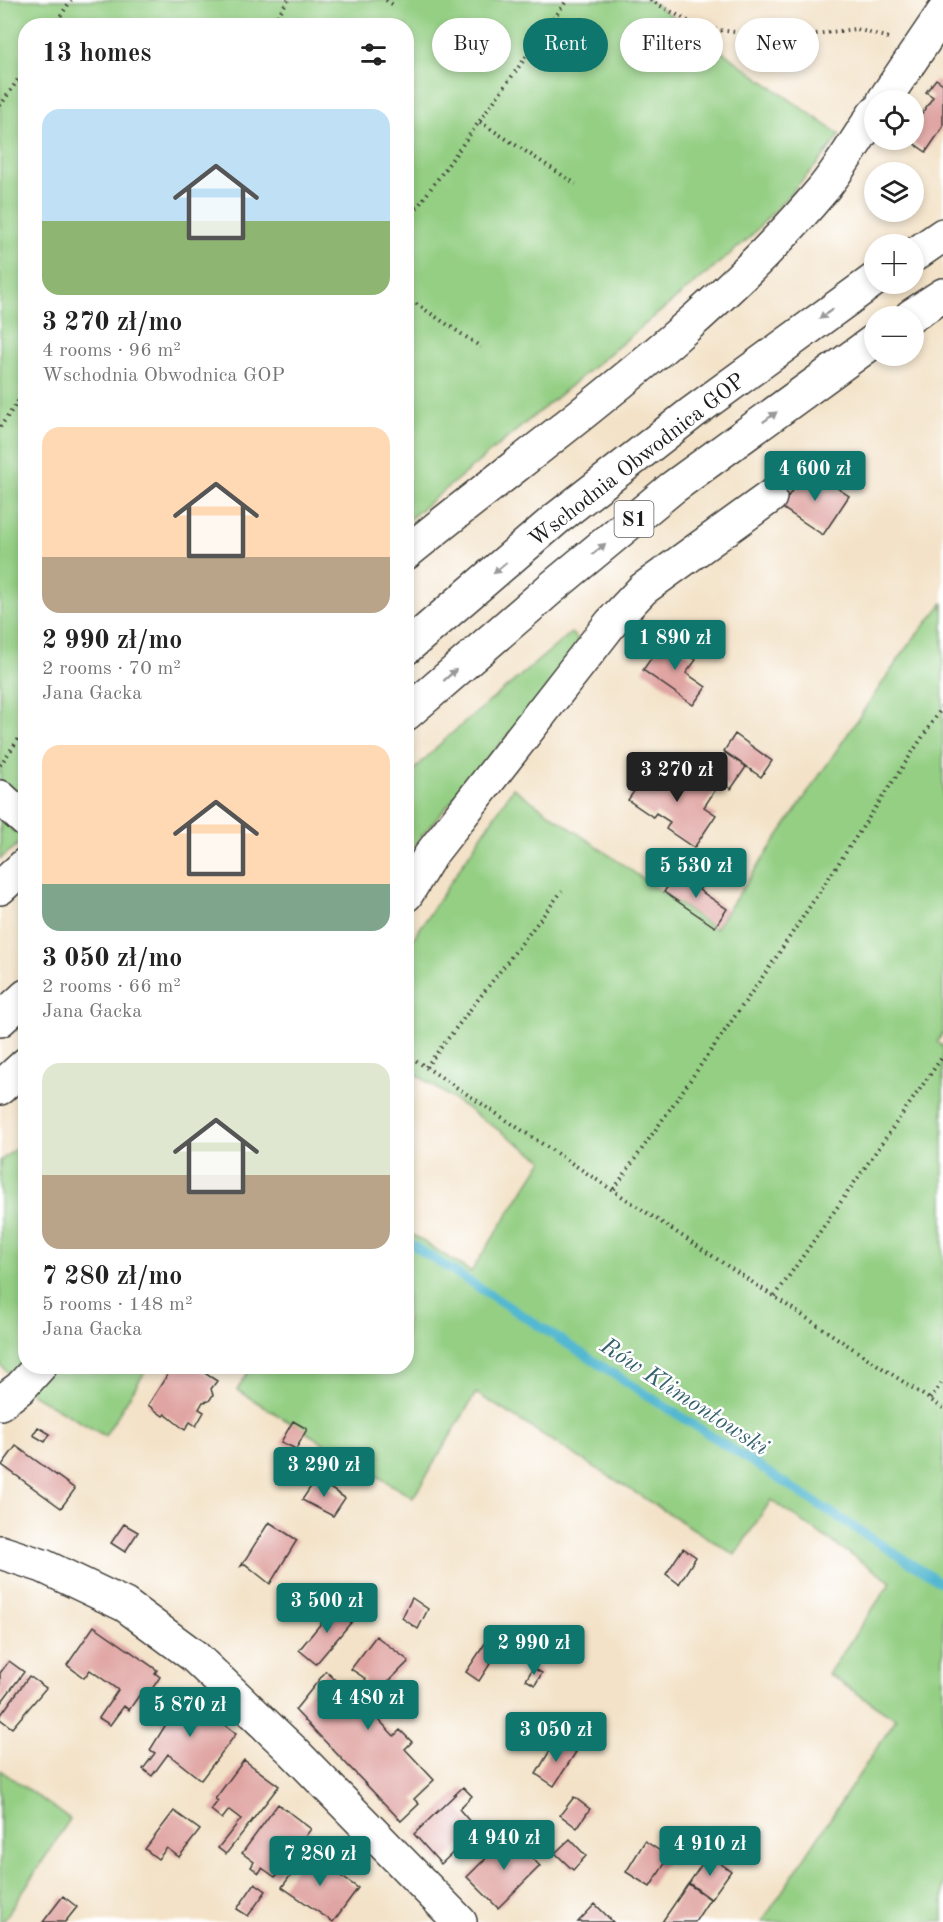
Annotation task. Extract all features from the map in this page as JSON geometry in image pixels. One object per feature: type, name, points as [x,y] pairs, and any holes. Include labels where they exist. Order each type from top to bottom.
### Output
[{"type":"main road","points":[[891,90],[943,13]]},
{"type":"main road","points":[[414,547],[632,373],[706,310],[754,264],[824,188],[864,129]]},
{"type":"main road","points":[[924,248],[943,235]]},
{"type":"main road","name":"Wschodnia Obwodnica GOP","points":[[414,641],[565,512],[692,413],[864,287]]},
{"type":"main road","points":[[924,307],[943,295]]},
{"type":"main road","name":"Wschodnia Obwodnica GOP","points":[[414,707],[550,589],[672,488],[864,348]]},
{"type":"main road","points":[[414,882],[431,855],[611,623],[643,589],[770,497]]},
{"type":"main road","points":[[0,797],[18,814]]},
{"type":"main road","points":[[0,888],[18,871]]},
{"type":"main road","points":[[0,1020],[18,1003]]},
{"type":"main road","points":[[0,1088],[18,1071]]},
{"type":"main road","points":[[0,1403],[20,1388],[33,1374]]},
{"type":"main road","points":[[0,1552],[43,1566],[125,1605],[194,1656],[293,1751],[446,1917]]},
{"type":"path","points":[[59,18],[70,0]]},
{"type":"path","points":[[276,18],[288,0]]},
{"type":"path","points":[[386,0],[396,6]]},
{"type":"path","points":[[414,212],[567,0]]},
{"type":"path","points":[[650,0],[701,28],[784,38],[856,29],[898,41],[918,52]]},
{"type":"path","points":[[0,106],[18,80]]},
{"type":"path","points":[[480,122],[576,184]]},
{"type":"path","points":[[414,302],[481,347]]},
{"type":"path","points":[[0,428],[18,402]]},
{"type":"path","points":[[614,1189],[773,962],[943,706]]},
{"type":"path","points":[[0,765],[18,740]]},
{"type":"path","points":[[426,1067],[562,891]]},
{"type":"path","points":[[774,1296],[943,1056]]},
{"type":"path","points":[[414,1059],[943,1408]]},
{"type":"path","points":[[930,1399],[943,1381]]},
{"type":"green space","points":[[0,0],[649,0],[674,18],[620,18],[620,72],[723,72],[723,52],[735,61],[735,72],[751,72],[840,135],[820,161],[748,239],[414,515],[414,18],[18,18],[18,844],[0,859]]},
{"type":"green space","points":[[943,603],[943,1033],[937,1042],[943,1046],[943,1922],[762,1922],[896,1719],[828,1674],[891,1582],[771,1500],[735,1555],[476,1393],[413,1498],[237,1390],[247,1374],[414,1374],[414,1235],[471,1272],[543,1160],[414,1073],[414,937],[513,788],[715,929],[909,644]]},
{"type":"green space","points":[[571,633],[585,645],[414,845],[414,770],[444,740]]},
{"type":"green space","points":[[18,1147],[18,1374],[144,1374],[105,1436],[33,1395],[0,1365],[0,1161]]},
{"type":"green space","points":[[0,1770],[70,1819],[3,1922],[0,1922]]},
{"type":"building","points":[[936,79],[943,84],[943,127],[926,152],[923,150],[924,110],[933,97],[926,92]]},
{"type":"building","points":[[807,468],[849,496],[823,535],[781,507]]},
{"type":"building","points":[[665,638],[696,660],[686,673],[706,687],[693,705],[643,670]]},
{"type":"building","points":[[735,734],[772,761],[761,777],[724,751]]},
{"type":"building","points":[[725,753],[746,767],[731,789],[710,775]]},
{"type":"building","points":[[683,767],[716,789],[704,807],[716,815],[694,848],[666,829],[670,822],[656,813],[653,817],[628,800],[650,768],[672,783]]},
{"type":"building","points":[[695,874],[705,881],[699,890],[727,909],[715,927],[664,892],[675,875],[689,883]]},
{"type":"building","points":[[168,1374],[206,1374],[217,1381],[211,1389],[213,1395],[209,1401],[203,1402],[199,1409],[204,1412],[196,1426],[190,1422],[185,1430],[165,1414],[163,1416],[148,1405]]},
{"type":"building","points":[[293,1421],[307,1429],[296,1449],[281,1442]]},
{"type":"building","points":[[38,1427],[50,1434],[45,1442],[33,1435]]},
{"type":"building","points":[[16,1446],[75,1489],[61,1508],[2,1465]]},
{"type":"building","points":[[316,1479],[345,1498],[333,1516],[302,1500]]},
{"type":"building","points":[[269,1522],[297,1540],[270,1584],[245,1564],[241,1566]]},
{"type":"building","points":[[124,1524],[138,1532],[125,1552],[111,1543]]},
{"type":"building","points":[[683,1548],[696,1557],[679,1584],[666,1574]]},
{"type":"building","points":[[412,1598],[428,1609],[418,1629],[402,1618]]},
{"type":"building","points":[[337,1604],[354,1619],[316,1664],[299,1650]]},
{"type":"building","points":[[94,1626],[157,1670],[155,1673],[160,1677],[146,1698],[140,1694],[129,1710],[124,1706],[110,1725],[99,1718],[118,1690],[90,1670],[84,1678],[67,1665]]},
{"type":"building","points":[[376,1636],[409,1661],[365,1705],[394,1736],[400,1730],[412,1742],[405,1749],[434,1780],[414,1799],[419,1804],[401,1821],[295,1710],[326,1671],[353,1697],[366,1679],[351,1669]]},
{"type":"building","points":[[490,1636],[503,1644],[479,1681],[466,1672]]},
{"type":"building","points":[[9,1661],[24,1672],[0,1704],[0,1673]]},
{"type":"building","points":[[533,1668],[542,1673],[535,1685],[526,1680]]},
{"type":"building","points":[[29,1676],[46,1688],[12,1728],[0,1719],[0,1716]]},
{"type":"building","points":[[183,1692],[236,1734],[201,1780],[168,1754],[152,1776],[143,1769],[155,1753],[150,1750],[165,1726],[160,1722]]},
{"type":"building","points":[[556,1740],[576,1752],[554,1786],[536,1774]]},
{"type":"building","points":[[244,1760],[279,1786],[226,1854],[218,1848],[241,1819],[229,1810],[222,1819],[211,1810],[218,1801],[215,1799]]},
{"type":"building","points":[[463,1787],[472,1796],[459,1809],[477,1830],[441,1864],[414,1834]]},
{"type":"building","points":[[574,1797],[590,1809],[577,1828],[560,1815]]},
{"type":"building","points":[[278,1804],[311,1829],[275,1877],[262,1868],[259,1873],[251,1867],[254,1862],[242,1853]]},
{"type":"building","points":[[174,1811],[200,1830],[179,1857],[167,1848],[158,1859],[145,1849]]},
{"type":"building","points":[[509,1835],[540,1866],[498,1908],[467,1877]]},
{"type":"building","points":[[570,1839],[586,1856],[573,1870],[555,1853]]},
{"type":"building","points":[[645,1841],[669,1857],[650,1887],[626,1872]]},
{"type":"building","points":[[307,1853],[358,1888],[333,1922],[282,1887]]},
{"type":"building","points":[[708,1855],[731,1871],[711,1899],[689,1883]]},
{"type":"building","points":[[255,1883],[266,1891],[248,1916],[237,1909]]},
{"type":"building","points":[[688,1884],[710,1899],[695,1922],[662,1922]]},
{"type":"building","points":[[63,1896],[77,1907],[65,1922],[43,1922]]},
{"type":"building","points":[[595,1904],[613,1922],[578,1922]]},
{"type":"waterway","name":"Rów Klimontowski","points":[[414,1246],[943,1584]]}]
